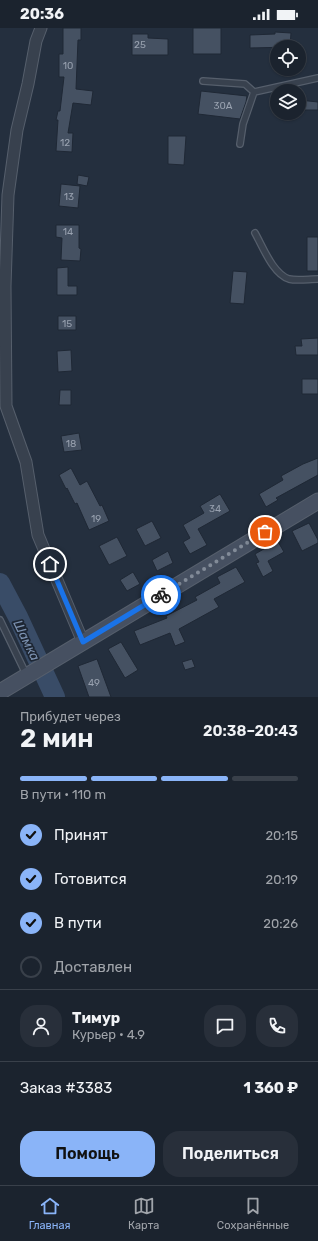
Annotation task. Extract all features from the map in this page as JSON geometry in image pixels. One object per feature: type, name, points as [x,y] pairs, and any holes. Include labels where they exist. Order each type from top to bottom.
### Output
[{"type":"main road","points":[[0,692],[318,500]]},
{"type":"street","points":[[41,28],[36,41],[17,130],[8,195],[5,286],[6,406],[26,462],[38,535],[83,642]]},
{"type":"lane","points":[[254,92],[318,78]]},
{"type":"lane","points":[[203,80],[244,84],[254,92]]},
{"type":"lane","points":[[240,144],[243,124],[254,92]]},
{"type":"lane","points":[[255,234],[276,270],[282,275],[290,279],[318,278]]},
{"type":"lane","points":[[0,620],[29,674]]},
{"type":"building","points":[[63,28],[81,28],[81,40],[78,40],[76,89],[93,91],[91,105],[73,103],[68,133],[73,133],[72,152],[56,151],[58,120],[56,120],[58,111],[60,111],[64,77],[59,77],[59,54],[63,54]]},
{"type":"building","points":[[193,28],[221,28],[221,54],[193,54]]},
{"type":"building","points":[[275,32],[291,33],[290,40],[270,40],[270,48],[250,48],[250,35],[275,34]]},
{"type":"building","points":[[132,34],[148,34],[148,38],[168,39],[168,55],[132,55]]},
{"type":"building","points":[[201,91],[247,96],[240,119],[198,114]]},
{"type":"building","points":[[306,101],[318,102],[318,110],[306,110]]},
{"type":"building","points":[[168,136],[186,136],[184,165],[168,164]]},
{"type":"building","points":[[78,175],[89,177],[87,186],[77,184]]},
{"type":"building","points":[[61,184],[80,186],[78,208],[59,206]]},
{"type":"building","points":[[56,225],[79,225],[79,248],[81,249],[80,261],[61,260],[62,238],[56,237]]},
{"type":"building","points":[[307,237],[318,237],[318,271],[307,271]]},
{"type":"building","points":[[68,267],[68,286],[77,286],[77,295],[57,295],[57,268]]},
{"type":"building","points":[[233,271],[247,272],[244,304],[230,303]]},
{"type":"building","points":[[58,316],[76,316],[76,330],[58,330]]},
{"type":"building","points":[[318,338],[318,355],[296,355],[295,346],[302,346],[301,339]]},
{"type":"building","points":[[71,350],[72,371],[58,372],[57,351]]},
{"type":"building","points":[[302,379],[318,379],[318,394],[302,394]]},
{"type":"building","points":[[60,390],[71,390],[71,405],[59,405]]},
{"type":"building","points":[[79,433],[82,450],[64,452],[61,436]]},
{"type":"building","points":[[318,458],[318,475],[276,498],[278,500],[266,507],[259,494],[283,480],[281,476]]},
{"type":"building","points":[[71,468],[80,485],[87,481],[100,506],[102,505],[109,521],[89,530],[77,503],[75,504],[59,475]]},
{"type":"building","points":[[220,494],[230,511],[198,529],[207,545],[190,554],[183,542],[190,538],[183,525],[204,513],[200,506]]},
{"type":"building","points":[[152,521],[161,538],[145,546],[136,529]]},
{"type":"building","points":[[309,523],[318,540],[318,543],[302,551],[292,531]]},
{"type":"building","points":[[117,537],[127,556],[109,565],[99,546]]},
{"type":"building","points":[[277,540],[284,552],[268,561],[273,571],[263,577],[256,563],[259,562],[255,554]]},
{"type":"building","points":[[168,551],[173,563],[157,571],[152,560]]},
{"type":"building","points":[[236,567],[245,582],[214,599],[219,607],[179,629],[185,642],[175,646],[170,633],[140,645],[134,631],[167,618],[166,616],[197,600],[195,597],[220,583],[217,577]]},
{"type":"building","points":[[133,572],[140,584],[127,591],[120,580]]},
{"type":"building","points":[[121,642],[138,670],[125,678],[108,649]]},
{"type":"building","points":[[97,659],[111,697],[89,697],[78,666]]},
{"type":"building","points":[[192,659],[195,667],[185,670],[182,662]]},
{"type":"waterway","name":"Шамка","points":[[0,583],[18,617],[55,697]]},
{"type":"way so far","points":[[161,595],[265,532]]},
{"type":"route","points":[[50,564],[83,642],[161,595]]}]
